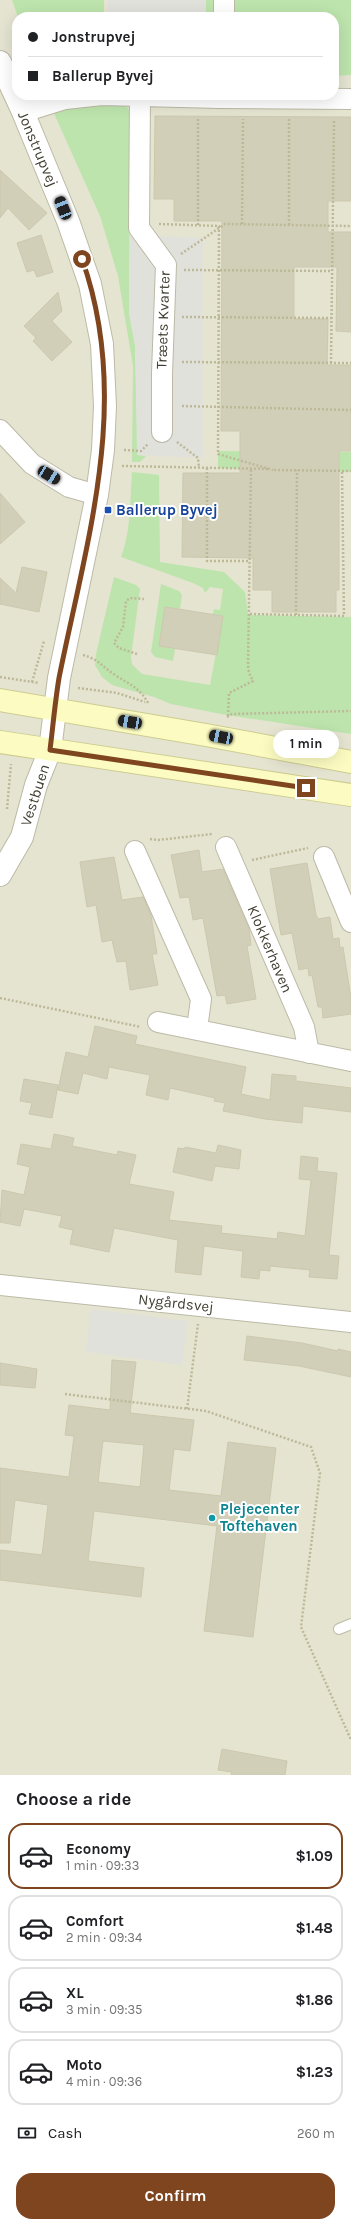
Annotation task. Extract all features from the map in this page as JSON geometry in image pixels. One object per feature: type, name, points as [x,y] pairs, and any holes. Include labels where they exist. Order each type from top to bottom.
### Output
[{"type":"main road","points":[[0,700],[206,734],[351,762]]},
{"type":"main road","points":[[0,742],[351,795]]},
{"type":"street","points":[[224,0],[224,12]]},
{"type":"street","name":"Jonstrupvej","points":[[0,62],[12,88]]},
{"type":"street","points":[[339,99],[351,99]]},
{"type":"street","name":"Jonstrupvej","points":[[17,100],[68,221],[90,284],[102,344],[105,406],[102,458],[97,495],[65,650],[56,709]]},
{"type":"street","points":[[23,112],[62,100]]},
{"type":"street","name":"Træets Kvarter","points":[[140,100],[139,228],[166,265],[162,362],[162,432]]},
{"type":"street","points":[[0,430],[32,464],[69,487],[97,495]]},
{"type":"street","name":"Vestbuen","points":[[0,875],[22,837],[36,785],[50,750],[56,709]]},
{"type":"street","points":[[135,851],[200,999],[197,1029]]},
{"type":"street","name":"Klokkerhaven","points":[[230,855],[304,1027],[309,1053]]},
{"type":"street","points":[[324,857],[351,922]]},
{"type":"street","points":[[158,1022],[351,1061]]},
{"type":"street","name":"Nygårdsvej","points":[[0,1285],[351,1322]]},
{"type":"lane","points":[[339,1629],[351,1624]]},
{"type":"path","points":[[198,118],[198,226]]},
{"type":"path","points":[[242,224],[243,119]]},
{"type":"path","points":[[288,225],[289,119]]},
{"type":"path","points":[[331,363],[334,121]]},
{"type":"path","points":[[158,224],[219,226]]},
{"type":"path","points":[[166,265],[219,226],[225,224],[351,226]]},
{"type":"path","points":[[219,226],[218,454],[273,470]]},
{"type":"path","points":[[166,265],[183,270],[332,271]]},
{"type":"path","points":[[164,317],[332,318]]},
{"type":"path","points":[[162,362],[351,363]]},
{"type":"path","points":[[162,406],[351,410]]},
{"type":"path","points":[[102,458],[142,451],[162,432],[198,458],[199,468]]},
{"type":"path","points":[[102,458],[199,468],[351,471]]},
{"type":"path","points":[[207,468],[207,561],[250,561]]},
{"type":"path","points":[[228,716],[229,693],[253,681],[249,674],[248,665],[250,614],[251,469]]},
{"type":"path","points":[[296,615],[297,470]]},
{"type":"path","points":[[250,614],[344,616],[342,471]]},
{"type":"path","points":[[137,654],[119,648],[114,643],[123,627],[126,601],[130,598],[144,599]]},
{"type":"path","points":[[65,650],[97,660],[107,669],[136,688],[148,703]]},
{"type":"path","points":[[224,719],[232,714],[351,711]]},
{"type":"path","points":[[135,851],[132,842],[145,838],[158,840],[192,835],[213,834],[230,855],[308,848],[318,849],[324,857]]},
{"type":"path","points":[[0,998],[140,1027],[158,1022]]},
{"type":"path","points":[[187,1409],[200,1306]]},
{"type":"path","points":[[65,1394],[206,1411],[311,1447],[320,1473],[301,1627],[351,1740]]},
{"type":"shaded area","points":[[0,0],[351,0],[351,1775],[0,1775]]},
{"type":"shaded area","points":[[108,0],[206,0],[206,12],[108,12]]},
{"type":"shaded area","points":[[130,235],[203,238],[203,458],[137,455],[135,345],[129,313]]},
{"type":"shaded area","points":[[91,1309],[187,1321],[182,1365],[86,1352]]},
{"type":"green space","points":[[12,0],[104,0],[104,12],[16,12]]},
{"type":"green space","points":[[206,0],[351,0],[351,75],[339,76],[339,12],[206,12]]},
{"type":"green space","points":[[121,103],[128,108],[130,115],[129,313],[135,345],[138,455],[146,456],[140,462],[132,462],[133,366],[118,276],[100,216],[52,109]]},
{"type":"green space","points":[[218,451],[351,452],[351,472],[218,468]]},
{"type":"green space","points":[[132,472],[159,475],[160,562],[224,572],[245,592],[248,615],[351,617],[351,734],[221,714],[171,704],[154,697],[112,685],[102,677],[95,665],[96,654],[114,577],[136,585],[140,589],[131,657],[132,664],[142,674],[210,685],[223,616],[213,614],[214,609],[220,610],[223,589],[210,587],[205,593],[203,588],[193,583],[121,557],[127,537]]},
{"type":"green space","points":[[161,584],[179,591],[182,595],[180,609],[165,607],[159,646],[175,649],[173,661],[155,657],[151,652]]},
{"type":"building","points":[[155,116],[351,117],[351,201],[328,201],[328,232],[351,232],[351,332],[336,331],[337,267],[294,267],[294,319],[328,319],[327,365],[351,365],[351,451],[339,451],[339,590],[336,590],[336,612],[272,612],[272,590],[253,590],[253,558],[182,557],[183,473],[240,473],[240,431],[221,431],[222,221],[174,221],[174,199],[154,199]]},
{"type":"building","points":[[0,170],[47,213],[29,230],[8,208],[0,218]]},
{"type":"building","points":[[41,235],[53,272],[37,277],[34,270],[27,272],[17,243]]},
{"type":"building","points":[[58,292],[62,311],[52,321],[72,342],[52,361],[33,341],[36,338],[24,326]]},
{"type":"building","points":[[0,493],[25,522],[0,544]]},
{"type":"building","points":[[22,567],[47,572],[39,612],[0,604],[0,578],[16,593]]},
{"type":"building","points":[[165,607],[223,616],[217,655],[159,646]]},
{"type":"building","points":[[199,850],[202,872],[223,869],[249,929],[251,945],[247,946],[256,999],[227,1004],[225,995],[217,996],[203,918],[193,920],[189,897],[180,898],[171,855]]},
{"type":"building","points":[[114,857],[122,900],[143,897],[151,915],[157,954],[152,954],[158,985],[130,990],[126,961],[117,962],[112,940],[102,942],[96,905],[87,907],[80,862]]},
{"type":"building","points":[[307,863],[316,915],[318,919],[330,917],[333,939],[339,938],[340,948],[343,947],[351,998],[351,1014],[323,1018],[322,1007],[318,1007],[312,975],[309,976],[308,968],[299,970],[292,933],[281,935],[270,869]]},
{"type":"building","points":[[95,1026],[137,1036],[135,1044],[246,1067],[241,1094],[270,1100],[272,1074],[296,1076],[296,1081],[351,1088],[351,1112],[303,1106],[302,1123],[265,1119],[223,1111],[225,1103],[214,1101],[215,1098],[170,1088],[168,1100],[146,1095],[150,1075],[109,1067],[107,1079],[83,1073],[78,1094],[58,1090],[66,1052],[88,1057]]},
{"type":"building","points":[[24,1079],[58,1085],[52,1118],[29,1114],[32,1103],[20,1101]]},
{"type":"building","points":[[54,1134],[74,1138],[72,1146],[117,1155],[118,1151],[136,1155],[129,1184],[174,1192],[169,1220],[222,1226],[221,1233],[277,1239],[278,1232],[305,1236],[311,1180],[299,1179],[301,1156],[318,1158],[317,1171],[337,1173],[329,1255],[339,1256],[337,1279],[309,1277],[310,1270],[270,1266],[270,1271],[260,1270],[259,1279],[241,1277],[243,1251],[204,1246],[201,1275],[175,1272],[178,1240],[114,1228],[109,1252],[70,1244],[73,1230],[59,1227],[62,1216],[24,1209],[20,1226],[0,1222],[2,1190],[24,1195],[30,1167],[17,1164],[21,1144],[51,1149]]},
{"type":"building","points":[[218,1145],[241,1150],[239,1169],[215,1166],[212,1181],[173,1172],[178,1148],[185,1149],[185,1147],[216,1153]]},
{"type":"building","points":[[247,1336],[302,1343],[338,1351],[338,1349],[351,1352],[351,1377],[299,1366],[244,1360]]},
{"type":"building","name":"Plejecenter Toftehaven","points":[[112,1360],[136,1362],[130,1413],[194,1420],[190,1451],[174,1449],[169,1490],[221,1496],[228,1442],[276,1448],[253,1637],[204,1631],[217,1526],[94,1511],[88,1561],[144,1568],[141,1597],[0,1580],[0,1550],[42,1555],[48,1505],[15,1500],[10,1543],[0,1543],[0,1468],[69,1477],[74,1436],[65,1435],[69,1405],[110,1410]],"holes":[[[103,1441],[144,1445],[140,1487],[98,1482]]]},
{"type":"building","points":[[0,1363],[37,1369],[35,1388],[0,1385]]},
{"type":"building","points":[[222,1749],[287,1761],[285,1775],[231,1775],[232,1772],[218,1770]]},
{"type":"place","name":"Ballerup Byvej","points":[[108,510]]},
{"type":"place","name":"Plejecenter Toftehaven","points":[[212,1518]]},
{"type":"route","points":[[82,259],[90,284],[102,344],[105,406],[103,450],[97,495],[59,678],[50,750],[306,788]]}]
